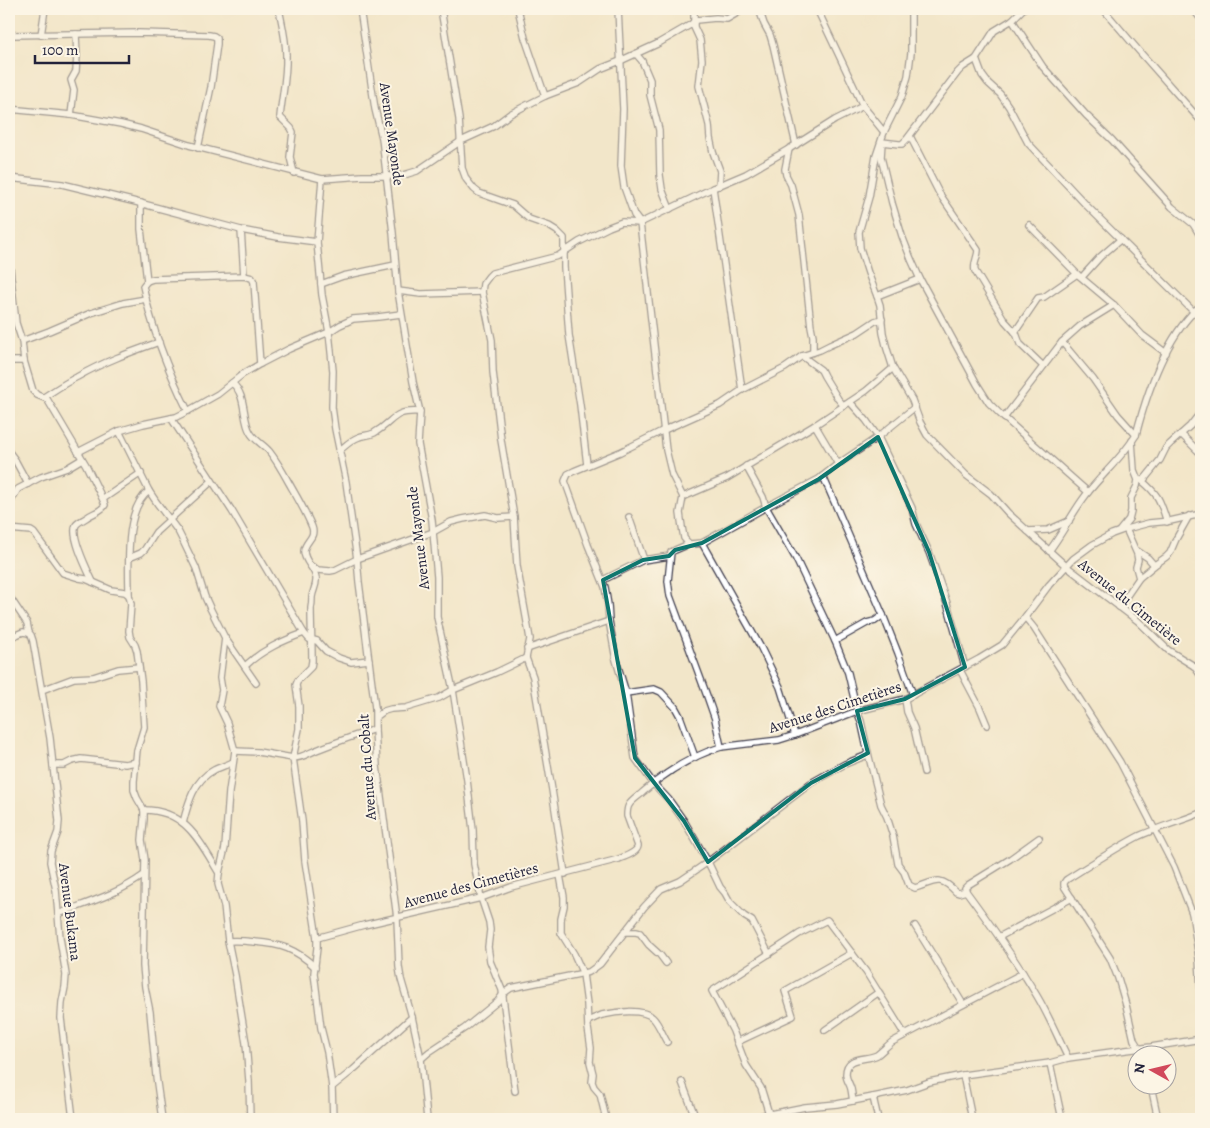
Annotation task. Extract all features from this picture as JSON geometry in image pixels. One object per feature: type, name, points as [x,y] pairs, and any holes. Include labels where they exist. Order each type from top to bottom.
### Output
[{"type":"street","points":[[42,35],[45,9]]},
{"type":"street","points":[[279,9],[286,54],[285,84],[280,116],[293,132],[290,153],[294,173]]},
{"type":"street","name":"Avenue Mayonde","points":[[360,9],[375,109],[382,138],[401,314],[420,412],[418,444],[432,520],[437,577],[437,617],[453,690],[467,780],[473,830],[474,864],[481,898],[489,922],[488,946],[490,961],[503,997],[515,1091]]},
{"type":"street","points":[[441,9],[459,119],[464,174],[479,193],[513,206],[529,219],[549,226],[564,238],[564,274],[569,335],[587,465]]},
{"type":"street","points":[[518,9],[525,38],[545,96]]},
{"type":"street","points":[[618,9],[623,109],[621,166],[624,187],[634,215],[640,223],[666,450],[672,475],[683,497],[680,513],[684,538],[689,544]]},
{"type":"street","points":[[694,9],[694,27],[700,40],[702,54],[699,86],[709,125],[713,152],[720,172],[716,187],[742,390]]},
{"type":"street","points":[[9,109],[100,120],[141,129],[198,148],[322,179],[407,174],[417,171],[461,141],[494,126],[510,114],[545,96],[579,83],[600,69],[658,44],[698,19],[726,19],[744,9]]},
{"type":"street","points":[[760,9],[773,44],[796,145]]},
{"type":"street","points":[[817,9],[863,106],[884,132]]},
{"type":"street","points":[[911,9],[911,53],[908,76],[902,96],[884,132],[881,157],[902,236],[920,279],[977,384],[990,404],[1088,492]]},
{"type":"street","points":[[902,144],[958,72],[976,59],[994,31],[1012,20],[1023,9]]},
{"type":"street","points":[[1103,9],[1201,121]]},
{"type":"street","points":[[1192,9],[1201,19]]},
{"type":"street","points":[[1012,20],[1043,68],[1112,140],[1172,207],[1193,224],[1201,237]]},
{"type":"street","points":[[9,35],[139,33],[216,36],[217,44],[211,88],[198,148]]},
{"type":"street","points":[[70,116],[74,90],[71,80],[75,74],[76,65],[76,34]]},
{"type":"street","points":[[636,54],[642,61],[650,80],[650,95],[659,130],[662,189],[670,209]]},
{"type":"street","points":[[976,59],[982,75],[1000,94],[1009,107],[1028,143],[1194,312]]},
{"type":"street","points":[[606,1119],[600,1094],[592,1082],[591,1048],[583,974],[574,954],[561,933],[564,897],[552,790],[533,677],[526,658],[530,639],[517,566],[514,517],[496,405],[493,347],[490,322],[482,292],[483,284],[492,274],[558,256],[579,242],[610,227],[622,222],[640,223],[746,174],[834,120],[863,106]]},
{"type":"street","points":[[910,136],[939,193],[978,250],[974,263],[975,271],[1005,321],[1015,332],[1020,344],[1043,366]]},
{"type":"street","points":[[882,142],[916,147]]},
{"type":"street","name":"Avenue du Cimetière","points":[[882,142],[876,156],[869,197],[860,232],[860,248],[878,296],[883,333],[894,368],[915,407],[923,429],[931,440],[966,474],[991,494],[1008,513],[1049,551],[1138,621],[1168,650],[1194,666],[1201,676]]},
{"type":"street","points":[[788,149],[785,169],[792,185],[799,216],[813,336],[813,352]]},
{"type":"street","points":[[9,178],[62,184],[241,230],[317,242]]},
{"type":"street","name":"Avenue du Cobalt","points":[[322,179],[317,242],[333,371],[332,407],[346,482],[376,708],[375,729],[380,796],[397,918],[397,944],[401,979],[421,1059],[427,1118],[420,1119]]},
{"type":"street","points":[[141,203],[147,281]]},
{"type":"street","points":[[1029,225],[1079,276],[1114,306],[1142,335],[1166,353]]},
{"type":"street","points":[[241,230],[244,276]]},
{"type":"street","points":[[1015,332],[1038,298],[1044,297],[1079,276],[1121,239]]},
{"type":"street","points":[[9,259],[16,323],[33,391],[47,399],[82,459],[105,504],[103,508],[76,524],[74,530],[76,541],[93,582]]},
{"type":"street","points":[[321,284],[355,272],[395,266]]},
{"type":"street","points":[[188,412],[159,342],[143,286],[147,281],[172,278],[244,276],[252,278],[254,282],[260,364]]},
{"type":"street","points":[[878,296],[920,279]]},
{"type":"street","points":[[398,291],[421,294],[482,292]]},
{"type":"street","points":[[22,341],[86,314],[123,303],[146,299]]},
{"type":"street","points":[[1166,522],[1154,490],[1137,476],[1134,470],[1134,438],[1151,386],[1166,353],[1178,330],[1201,305]]},
{"type":"street","points":[[1004,418],[1062,342],[1080,326],[1114,306]]},
{"type":"street","points":[[78,452],[119,431],[176,417],[188,412],[218,394],[243,374],[260,364],[353,319],[401,314]]},
{"type":"street","points":[[769,954],[752,921],[730,902],[726,893],[720,887],[684,821],[669,800],[653,784],[633,754],[626,693],[616,660],[608,621],[607,593],[566,484],[566,476],[720,405],[742,390],[785,368],[802,356],[856,334],[875,321],[882,319]]},
{"type":"street","points":[[44,397],[98,366],[159,342]]},
{"type":"street","points":[[1062,342],[1093,379],[1134,438]]},
{"type":"street","points":[[802,356],[821,370],[838,399],[866,420],[878,438],[912,508],[916,524],[929,552],[947,604],[963,668],[986,725]]},
{"type":"street","points":[[9,361],[24,361]]},
{"type":"street","points":[[683,497],[727,478],[815,425],[847,404],[894,368]]},
{"type":"street","points":[[232,383],[235,385],[242,400],[247,427],[250,433],[268,451],[279,466],[313,529],[313,535],[306,544],[304,551],[316,575],[311,610],[311,667],[298,680],[296,685],[299,706],[298,729],[293,758],[302,821],[304,861],[317,938],[314,973],[321,1028],[328,1052],[333,1119]]},
{"type":"street","points":[[720,747],[710,703],[670,596],[668,581],[672,551],[689,544],[702,543],[819,479],[878,438],[915,407]]},
{"type":"street","points":[[339,451],[359,436],[367,436],[374,433],[399,414],[420,412]]},
{"type":"street","points":[[1143,481],[1160,460],[1166,448],[1190,426],[1201,412]]},
{"type":"street","points":[[171,418],[256,551],[304,633],[309,639],[317,641],[326,651],[339,658],[351,662],[369,660]]},
{"type":"street","points":[[815,425],[838,464]]},
{"type":"street","points":[[119,431],[157,503],[178,531],[196,568],[205,597],[226,638],[256,682]]},
{"type":"street","points":[[1181,434],[1201,454]]},
{"type":"street","points":[[1049,551],[1088,492],[1114,464],[1134,438]]},
{"type":"street","points":[[9,452],[28,484]]},
{"type":"street","points":[[9,504],[18,489],[41,477],[67,468],[82,459]]},
{"type":"street","points":[[746,466],[763,497],[766,507],[796,560],[835,641],[848,673],[881,805],[893,836],[898,864],[904,872],[909,885],[915,888],[939,881],[950,885],[956,892],[966,891]]},
{"type":"street","points":[[103,499],[141,473]]},
{"type":"street","points":[[823,476],[883,615],[913,695]]},
{"type":"street","points":[[1118,531],[1129,519],[1131,498],[1137,486],[1137,476]]},
{"type":"street","points":[[129,558],[141,553],[156,532],[212,481]]},
{"type":"street","points":[[150,491],[141,499],[131,525],[128,595],[130,604],[129,631],[130,637],[136,645],[144,727],[139,742],[134,790],[144,810],[142,840],[144,860],[143,966],[162,1119]]},
{"type":"street","name":"Avenue des Cimetières","points":[[317,938],[481,898],[511,887],[619,858],[637,850],[638,846],[627,816],[629,804],[677,766],[703,752],[720,747],[779,740],[857,711],[906,699],[1002,644],[1025,617],[1048,585],[1078,554],[1097,542],[1118,531],[1201,514]]},
{"type":"street","points":[[310,566],[318,570],[335,570],[357,559],[433,532],[451,522],[469,517],[486,515],[498,518],[514,517]]},
{"type":"street","points":[[630,516],[644,560]]},
{"type":"street","points":[[1119,607],[1140,578],[1170,553],[1189,516]]},
{"type":"street","points":[[1028,531],[1048,530],[1069,521]]},
{"type":"street","points":[[9,529],[31,531],[34,533],[63,572],[104,587],[125,592],[128,595]]},
{"type":"street","points":[[1126,529],[1136,550],[1138,560],[1136,567],[1140,578]]},
{"type":"street","points":[[702,543],[780,687],[795,735]]},
{"type":"street","points":[[1136,550],[1148,558],[1154,565]]},
{"type":"street","points":[[603,580],[644,560],[670,556]]},
{"type":"street","name":"Avenue Bukama","points":[[9,596],[27,623],[33,641],[53,765],[59,820],[58,832],[51,851],[50,862],[56,890],[66,975],[61,1018],[73,1119]]},
{"type":"street","points":[[835,641],[883,615]]},
{"type":"street","points":[[1025,617],[1120,762],[1174,867],[1192,913],[1199,959],[1201,991]]},
{"type":"street","points":[[527,649],[608,621]]},
{"type":"street","points":[[9,638],[23,632],[29,633]]},
{"type":"street","points":[[245,666],[270,647],[304,633]]},
{"type":"street","points":[[226,638],[220,678],[222,690],[219,706],[227,723],[235,752],[227,809],[225,848],[218,884],[224,906],[228,941],[246,1043],[250,1119]]},
{"type":"street","points":[[376,717],[384,711],[406,708],[439,698],[526,658]]},
{"type":"street","points":[[42,690],[74,678],[92,677],[118,669],[139,667]]},
{"type":"street","points":[[626,693],[654,689],[661,692],[675,707],[680,716],[695,757]]},
{"type":"street","points":[[906,699],[906,712],[914,728],[924,772]]},
{"type":"street","points":[[235,752],[258,752],[293,758],[302,757],[316,750],[375,729]]},
{"type":"street","points":[[421,1059],[465,1028],[503,997],[511,988],[589,972],[600,964],[650,900],[661,890],[680,881],[708,862],[811,783],[868,753]]},
{"type":"street","points":[[53,765],[64,765],[81,759],[124,764],[136,762]]},
{"type":"street","points":[[183,823],[192,794],[200,780],[213,770],[233,762]]},
{"type":"street","points":[[144,810],[172,816],[190,828],[219,873]]},
{"type":"street","points":[[1138,1046],[1134,1040],[1126,1005],[1110,958],[1064,885],[1064,882],[1138,837],[1201,813]]},
{"type":"street","points":[[1039,838],[965,888],[1023,973],[1038,998],[1068,1058]]},
{"type":"street","points":[[58,914],[113,893],[132,884],[144,875]]},
{"type":"street","points":[[999,937],[1072,898]]},
{"type":"street","points":[[1192,913],[1201,909]]},
{"type":"street","points":[[769,1114],[761,1088],[746,1065],[733,1031],[712,991],[799,934],[827,920],[866,972],[905,1036]]},
{"type":"street","points":[[915,926],[963,1004]]},
{"type":"street","points":[[625,932],[640,933],[666,963]]},
{"type":"street","points":[[228,941],[265,942],[285,946],[306,958],[315,967]]},
{"type":"street","points":[[737,1042],[793,1016],[785,991],[852,953]]},
{"type":"street","points":[[853,1101],[851,1087],[846,1076],[847,1068],[852,1062],[876,1055],[892,1042],[1023,973]]},
{"type":"street","points":[[825,1030],[879,992]]},
{"type":"street","points":[[588,1021],[620,1012],[646,1013],[654,1020],[667,1042]]},
{"type":"street","points":[[332,1087],[412,1017]]},
{"type":"street","points":[[1158,1046],[1201,1039]]},
{"type":"street","points":[[745,1119],[769,1114],[778,1116],[805,1107],[837,1104],[873,1097],[963,1075],[1128,1050]]},
{"type":"street","points":[[1050,1063],[1062,1119]]},
{"type":"street","points":[[963,1075],[972,1119]]},
{"type":"street","points":[[682,1082],[696,1119]]},
{"type":"street","points":[[1153,1096],[1158,1119]]},
{"type":"street","points":[[873,1097],[878,1119]]},
{"type":"highlighted area","points":[[878,437],[929,552],[965,667],[905,699],[857,711],[868,753],[811,783],[708,862],[684,821],[635,758],[603,580],[643,560],[669,556],[675,550],[702,543],[819,479]]}]
